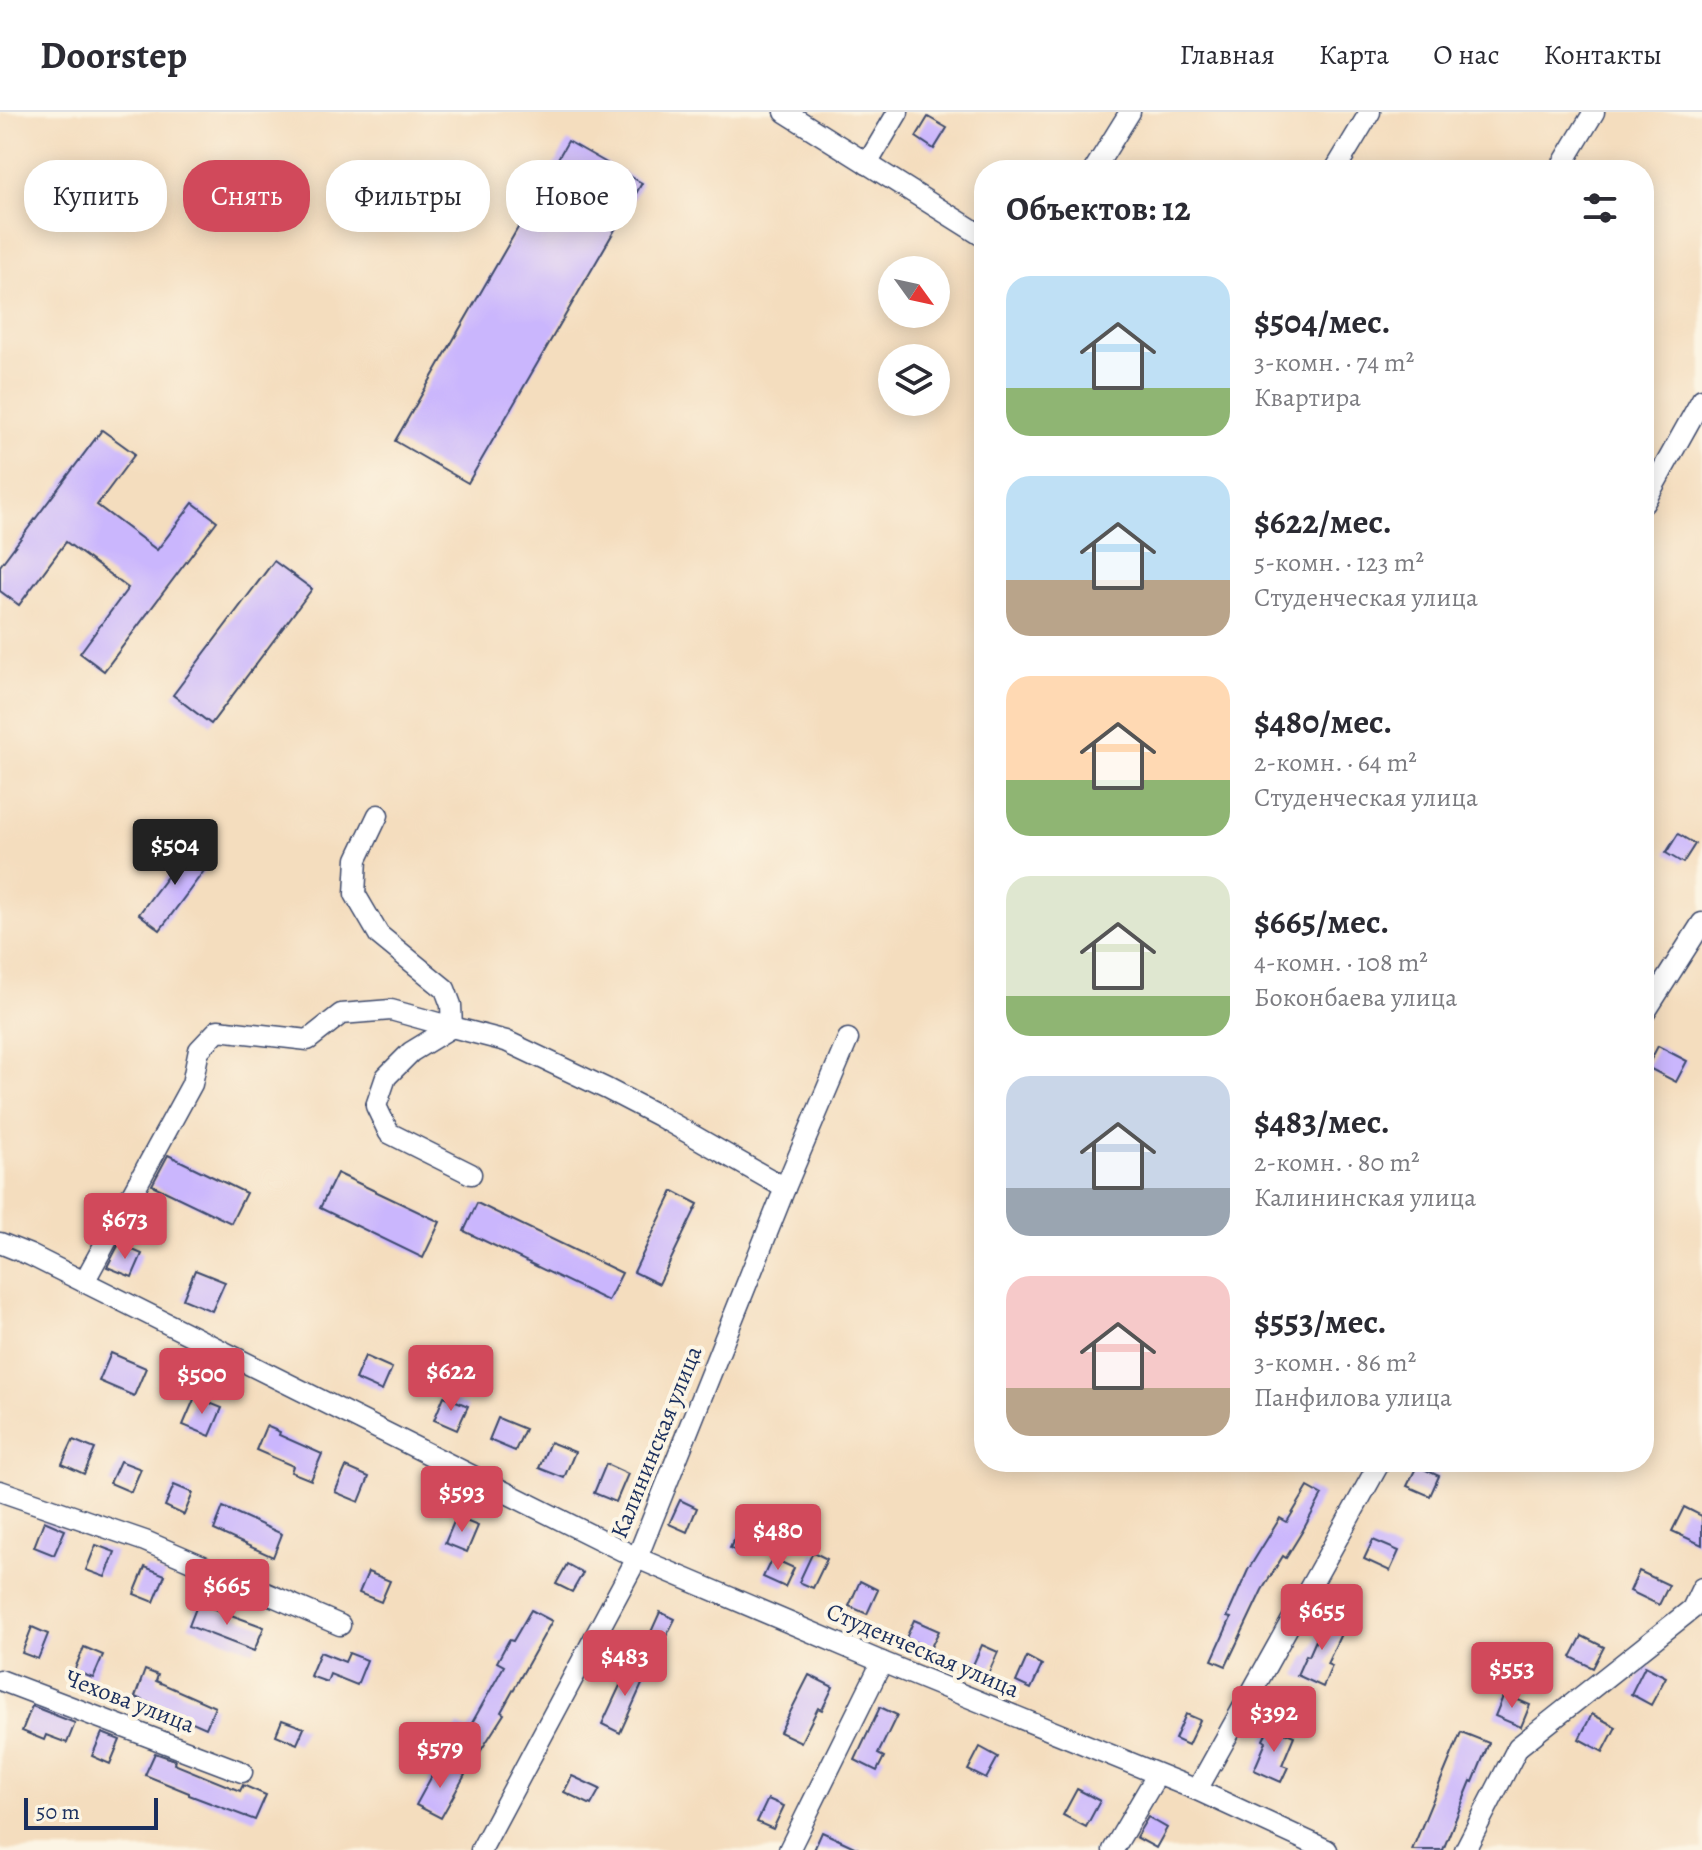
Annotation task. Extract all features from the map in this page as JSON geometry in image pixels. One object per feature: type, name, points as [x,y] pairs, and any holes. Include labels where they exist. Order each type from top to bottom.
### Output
[{"type":"street","points":[[785,112],[974,231]]},
{"type":"street","points":[[867,164],[898,112]]},
{"type":"street","points":[[1100,160],[1130,112]]},
{"type":"street","points":[[1341,160],[1370,112]]},
{"type":"street","points":[[1565,160],[1594,112]]},
{"type":"street","points":[[1654,485],[1702,399]]},
{"type":"street","points":[[378,815],[357,859],[355,894],[379,935],[445,989],[451,1005],[452,1027]]},
{"type":"street","points":[[1654,998],[1702,923]]},
{"type":"street","points":[[84,1282],[192,1084],[199,1050],[218,1030],[308,1040],[341,1014],[391,1010],[506,1041],[659,1116],[785,1188]]},
{"type":"street","points":[[452,1027],[411,1052],[386,1077],[376,1106],[389,1133],[471,1174]]},
{"type":"street","name":"Калининская улица","points":[[481,1850],[637,1558],[848,1039]]},
{"type":"street","name":"Студенческая улица","points":[[1,1244],[30,1255],[637,1558],[1197,1790],[1327,1850]]},
{"type":"street","points":[[1197,1790],[1374,1472]]},
{"type":"street","points":[[0,1491],[145,1541],[340,1625]]},
{"type":"street","points":[[1465,1850],[1518,1747],[1692,1609],[1702,1588]]},
{"type":"street","points":[[789,1850],[882,1662]]},
{"type":"street","name":"Чехова улица","points":[[0,1680],[242,1772]]},
{"type":"street","points":[[1113,1850],[1157,1775]]},
{"type":"building","points":[[928,117],[947,128],[934,149],[916,137]]},
{"type":"building","points":[[568,141],[601,160],[557,160]]},
{"type":"building","points":[[516,232],[614,232],[468,483],[395,441]]},
{"type":"building","points":[[102,430],[135,454],[97,505],[157,550],[193,503],[217,521],[104,671],[80,653],[128,588],[66,542],[19,605],[0,591],[0,566]]},
{"type":"building","points":[[274,561],[312,589],[211,724],[173,695]]},
{"type":"building","points":[[1678,834],[1695,844],[1683,863],[1666,853]]},
{"type":"building","points":[[191,845],[212,860],[160,930],[139,914]]},
{"type":"building","points":[[1658,1046],[1687,1061],[1676,1082],[1654,1071],[1654,1054]]},
{"type":"building","points":[[168,1155],[246,1193],[231,1223],[152,1185]]},
{"type":"building","points":[[337,1173],[440,1222],[423,1258],[320,1208]]},
{"type":"building","points":[[673,1191],[698,1204],[659,1284],[634,1272]]},
{"type":"building","points":[[477,1203],[622,1273],[608,1301],[464,1231]]},
{"type":"building","points":[[119,1244],[142,1254],[132,1277],[107,1267]]},
{"type":"building","points":[[195,1270],[225,1282],[212,1311],[183,1299]]},
{"type":"building","points":[[111,1353],[146,1368],[134,1396],[99,1381]]},
{"type":"building","points":[[365,1356],[392,1368],[382,1391],[355,1379]]},
{"type":"building","points":[[444,1396],[468,1406],[457,1430],[434,1420]]},
{"type":"building","points":[[195,1397],[222,1408],[210,1436],[183,1425]]},
{"type":"building","points":[[498,1418],[525,1429],[515,1451],[489,1440]]},
{"type":"building","points":[[266,1426],[322,1454],[311,1480],[291,1472],[293,1466],[256,1450]]},
{"type":"building","points":[[73,1440],[95,1449],[84,1474],[62,1464]]},
{"type":"building","points":[[550,1442],[575,1452],[564,1478],[539,1468]]},
{"type":"building","points":[[120,1461],[141,1469],[131,1492],[110,1483]]},
{"type":"building","points":[[606,1464],[628,1474],[616,1502],[594,1493]]},
{"type":"building","points":[[346,1467],[369,1477],[359,1502],[335,1492]]},
{"type":"building","points":[[1414,1472],[1430,1472],[1439,1476],[1430,1496],[1407,1486]]},
{"type":"building","points":[[174,1485],[193,1493],[184,1515],[165,1506]]},
{"type":"building","points":[[1308,1487],[1322,1495],[1302,1532],[1262,1590],[1226,1666],[1212,1660],[1248,1570],[1280,1518],[1287,1522]]},
{"type":"building","points":[[680,1500],[697,1508],[687,1532],[669,1524]]},
{"type":"building","points":[[223,1507],[282,1534],[273,1557],[214,1530]]},
{"type":"building","points":[[1684,1507],[1702,1516],[1702,1545],[1672,1531]]},
{"type":"building","points":[[456,1517],[478,1526],[467,1552],[445,1543]]},
{"type":"building","points":[[44,1521],[65,1530],[54,1555],[34,1547]]},
{"type":"building","points":[[739,1528],[756,1535],[747,1556],[730,1548]]},
{"type":"building","points":[[1373,1540],[1399,1551],[1390,1571],[1364,1559]]},
{"type":"building","points":[[96,1545],[115,1552],[105,1577],[86,1570]]},
{"type":"building","points":[[813,1552],[827,1559],[813,1588],[799,1582]]},
{"type":"building","points":[[772,1558],[794,1568],[785,1587],[763,1577]]},
{"type":"building","points":[[567,1564],[583,1573],[572,1592],[556,1584]]},
{"type":"building","points":[[145,1567],[165,1575],[154,1602],[134,1594]]},
{"type":"building","points":[[1639,1571],[1669,1585],[1659,1605],[1630,1591]]},
{"type":"building","points":[[368,1572],[390,1581],[381,1602],[359,1593]]},
{"type":"building","points":[[860,1581],[878,1590],[867,1614],[849,1606]]},
{"type":"building","points":[[198,1603],[264,1627],[254,1651],[189,1626]]},
{"type":"building","points":[[531,1610],[552,1621],[501,1712],[504,1714],[480,1752],[452,1736],[458,1725],[468,1730],[504,1666],[497,1662]]},
{"type":"building","points":[[660,1612],[675,1619],[665,1639],[651,1632]]},
{"type":"building","points":[[1327,1615],[1346,1623],[1327,1664],[1332,1666],[1323,1687],[1297,1675]]},
{"type":"building","points":[[914,1620],[939,1631],[930,1649],[906,1638]]},
{"type":"building","points":[[32,1627],[48,1634],[38,1659],[22,1653]]},
{"type":"building","points":[[1582,1636],[1604,1647],[1593,1668],[1571,1657]]},
{"type":"building","points":[[982,1645],[998,1652],[988,1674],[972,1667]]},
{"type":"building","points":[[84,1647],[103,1655],[93,1678],[74,1671]]},
{"type":"building","points":[[320,1652],[345,1662],[349,1653],[367,1660],[357,1685],[330,1674],[327,1682],[310,1676]]},
{"type":"building","points":[[1027,1657],[1042,1665],[1031,1689],[1016,1682]]},
{"type":"building","points":[[631,1662],[648,1671],[620,1733],[602,1724]]},
{"type":"building","points":[[1645,1666],[1666,1677],[1651,1705],[1631,1694]]},
{"type":"building","points":[[145,1670],[158,1675],[156,1681],[215,1707],[206,1728],[135,1697]]},
{"type":"building","points":[[809,1675],[833,1687],[822,1710],[818,1708],[801,1742],[780,1732]]},
{"type":"building","points":[[1504,1694],[1530,1705],[1521,1727],[1495,1716]]},
{"type":"building","points":[[32,1706],[75,1723],[67,1743],[46,1735],[44,1740],[22,1731]]},
{"type":"building","points":[[880,1707],[897,1715],[878,1754],[884,1757],[877,1771],[855,1760]]},
{"type":"building","points":[[1186,1714],[1200,1720],[1188,1745],[1175,1739]]},
{"type":"building","points":[[1592,1714],[1616,1727],[1603,1752],[1579,1739]]},
{"type":"building","points":[[282,1720],[304,1728],[297,1744],[276,1735]]},
{"type":"building","points":[[1270,1726],[1294,1736],[1282,1765],[1288,1767],[1281,1782],[1254,1770]]},
{"type":"building","points":[[1461,1732],[1489,1743],[1473,1782],[1443,1850],[1412,1850]]},
{"type":"building","points":[[102,1733],[120,1740],[110,1764],[92,1756]]},
{"type":"building","points":[[980,1747],[998,1757],[986,1779],[968,1770]]},
{"type":"building","points":[[155,1753],[240,1791],[243,1785],[266,1795],[255,1820],[145,1775]]},
{"type":"building","points":[[440,1761],[465,1775],[441,1818],[416,1805]]},
{"type":"building","points":[[572,1776],[600,1789],[591,1805],[564,1792]]},
{"type":"building","points":[[1077,1789],[1100,1801],[1086,1827],[1063,1815]]},
{"type":"building","points":[[768,1799],[784,1806],[773,1829],[757,1822]]},
{"type":"building","points":[[1148,1817],[1167,1828],[1156,1848],[1136,1837]]},
{"type":"building","points":[[822,1832],[861,1850],[814,1850]]}]
